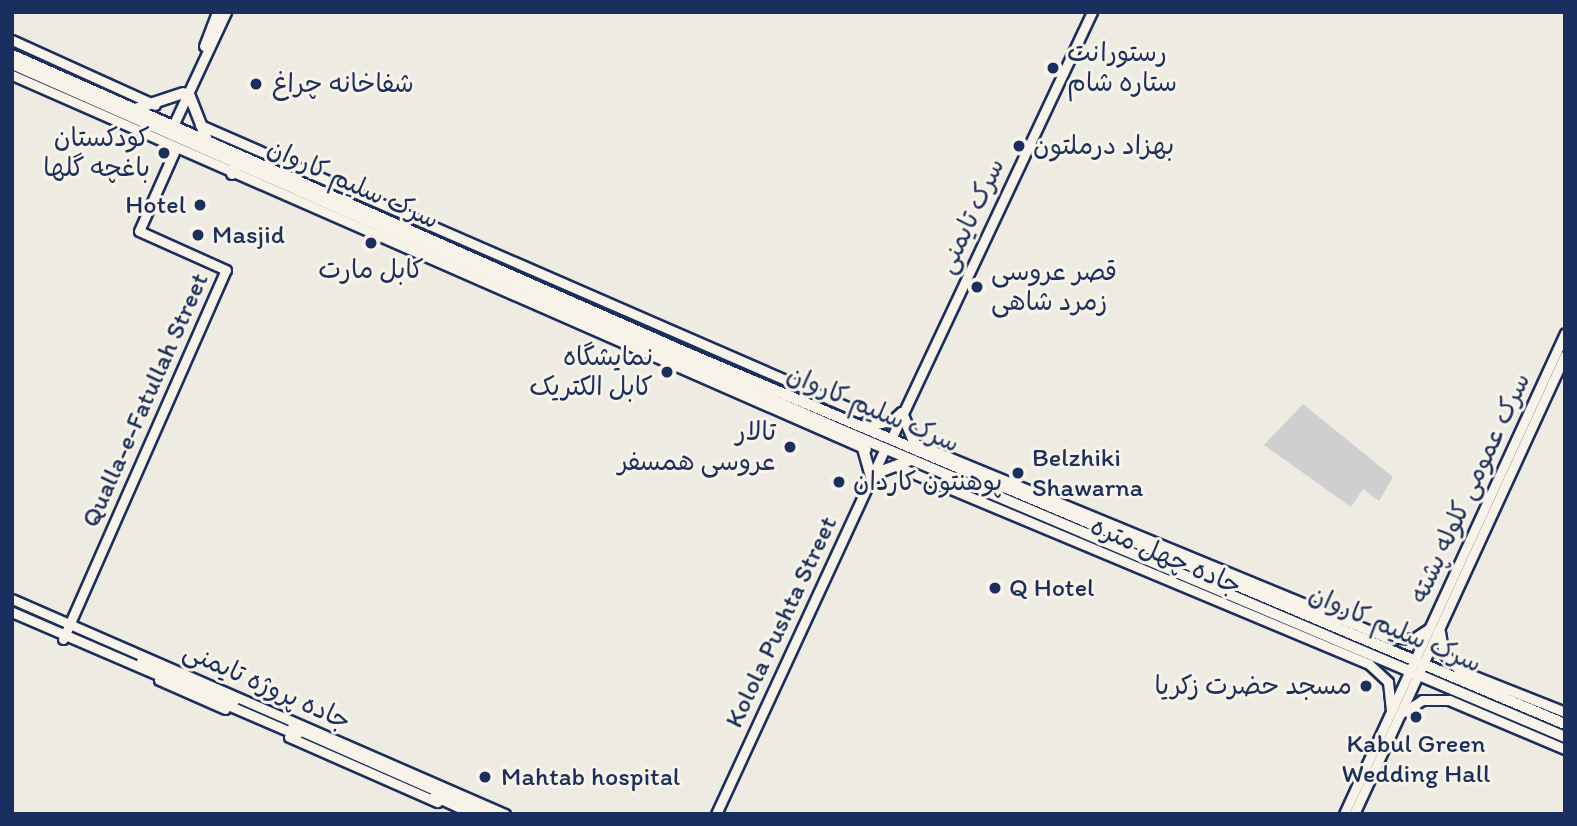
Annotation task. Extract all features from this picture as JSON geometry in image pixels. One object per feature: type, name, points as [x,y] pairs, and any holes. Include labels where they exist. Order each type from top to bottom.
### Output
[{"type":"main road","points":[[12,55],[133,109],[234,169],[299,198],[465,261],[820,426],[853,438],[916,452],[988,498],[1115,541],[1370,659],[1413,673],[1450,696],[1565,737]]},
{"type":"main road","points":[[12,64],[169,129]]},
{"type":"main road","points":[[133,109],[157,106],[186,93],[196,123],[207,141]]},
{"type":"main road","name":"سرک سلیم کاروان","points":[[169,129],[207,141],[465,261],[861,426],[888,444]]},
{"type":"main road","points":[[247,160],[252,149]]},
{"type":"main road","points":[[861,426],[893,421],[902,413],[916,452]]},
{"type":"main road","points":[[853,438],[866,449],[872,480],[916,452]]},
{"type":"main road","name":"سرک سلیم کاروان","points":[[916,452],[954,462],[1115,541],[1418,662],[1458,674],[1565,724]]},
{"type":"main road","points":[[1375,643],[1385,637]]},
{"type":"street","points":[[186,93],[217,12]]},
{"type":"street","points":[[169,129],[226,12]]},
{"type":"street","name":"سرک تایمنی","points":[[888,444],[1092,12]]},
{"type":"street","points":[[12,40],[157,106]]},
{"type":"street","points":[[12,75],[175,150],[234,169]]},
{"type":"street","points":[[196,123],[859,412]]},
{"type":"street","name":"Qualla-e-Fatullah Street","points":[[66,632],[226,270],[139,231],[175,150]]},
{"type":"street","points":[[299,198],[820,426]]},
{"type":"street","name":"سرک عمومی کلوله پشته","points":[[1435,628],[1565,333]]},
{"type":"street","name":"سرک عمومی کلوله پشته","points":[[1354,814],[1418,662],[1565,355]]},
{"type":"street","name":"Kolola Pushta Street","points":[[716,814],[888,444]]},
{"type":"street","name":"جاده چهل متره","points":[[954,462],[1385,637],[1413,639],[1435,628]]},
{"type":"street","name":"جاده چهل متره","points":[[896,466],[988,498],[1370,659]]},
{"type":"street","name":"جاده پروژه تایمنی","points":[[12,599],[66,632],[473,814]]},
{"type":"street","name":"جاده پروژه تایمنی","points":[[12,605],[464,814]]},
{"type":"street","name":"جاده پروژه تایمنی","points":[[12,615],[66,632],[505,814]]},
{"type":"street","points":[[1435,628],[1444,654],[1458,674],[1565,712]]},
{"type":"street","name":"جاده پروژه تایمنی","points":[[66,632],[489,814]]},
{"type":"street","points":[[1370,659],[1388,682],[1395,713],[1422,700],[1450,696],[1565,749]]},
{"type":"street","name":"سرک عمومی کلوله پشته","points":[[1344,814],[1395,713]]},
{"type":"shaded area","points":[[1303,404],[1393,477],[1379,501],[1363,489],[1351,507],[1264,445]]},
{"type":"place","name":"رستورانت ستاره شام","points":[[1053,68]]},
{"type":"place","name":"شفاخانه چراغ","points":[[256,84]]},
{"type":"place","name":"بهزاد درملتون","points":[[1019,146]]},
{"type":"place","name":"کودکستان باغچه گلها","points":[[164,153]]},
{"type":"place","name":"Hotel","points":[[200,205]]},
{"type":"place","name":"Masjid","points":[[198,235]]},
{"type":"place","name":"کابل مارت","points":[[371,243]]},
{"type":"place","name":"قصر عروسی زمرد شاهی","points":[[977,287]]},
{"type":"place","name":"نمایشگاه کابل الکتریک","points":[[667,372]]},
{"type":"place","name":"تالار عروسی همسفر","points":[[790,447]]},
{"type":"place","name":"Belzhiki Shawarna","points":[[1018,473]]},
{"type":"place","name":"پوهنتون کاردان","points":[[839,482]]},
{"type":"place","name":"Q Hotel","points":[[995,588]]},
{"type":"place","name":"مسجد حضرت زکریا","points":[[1366,686]]},
{"type":"place","name":"Kabul Green Wedding Hall","points":[[1416,717]]},
{"type":"place","name":"Mahtab hospital","points":[[485,777]]}]
